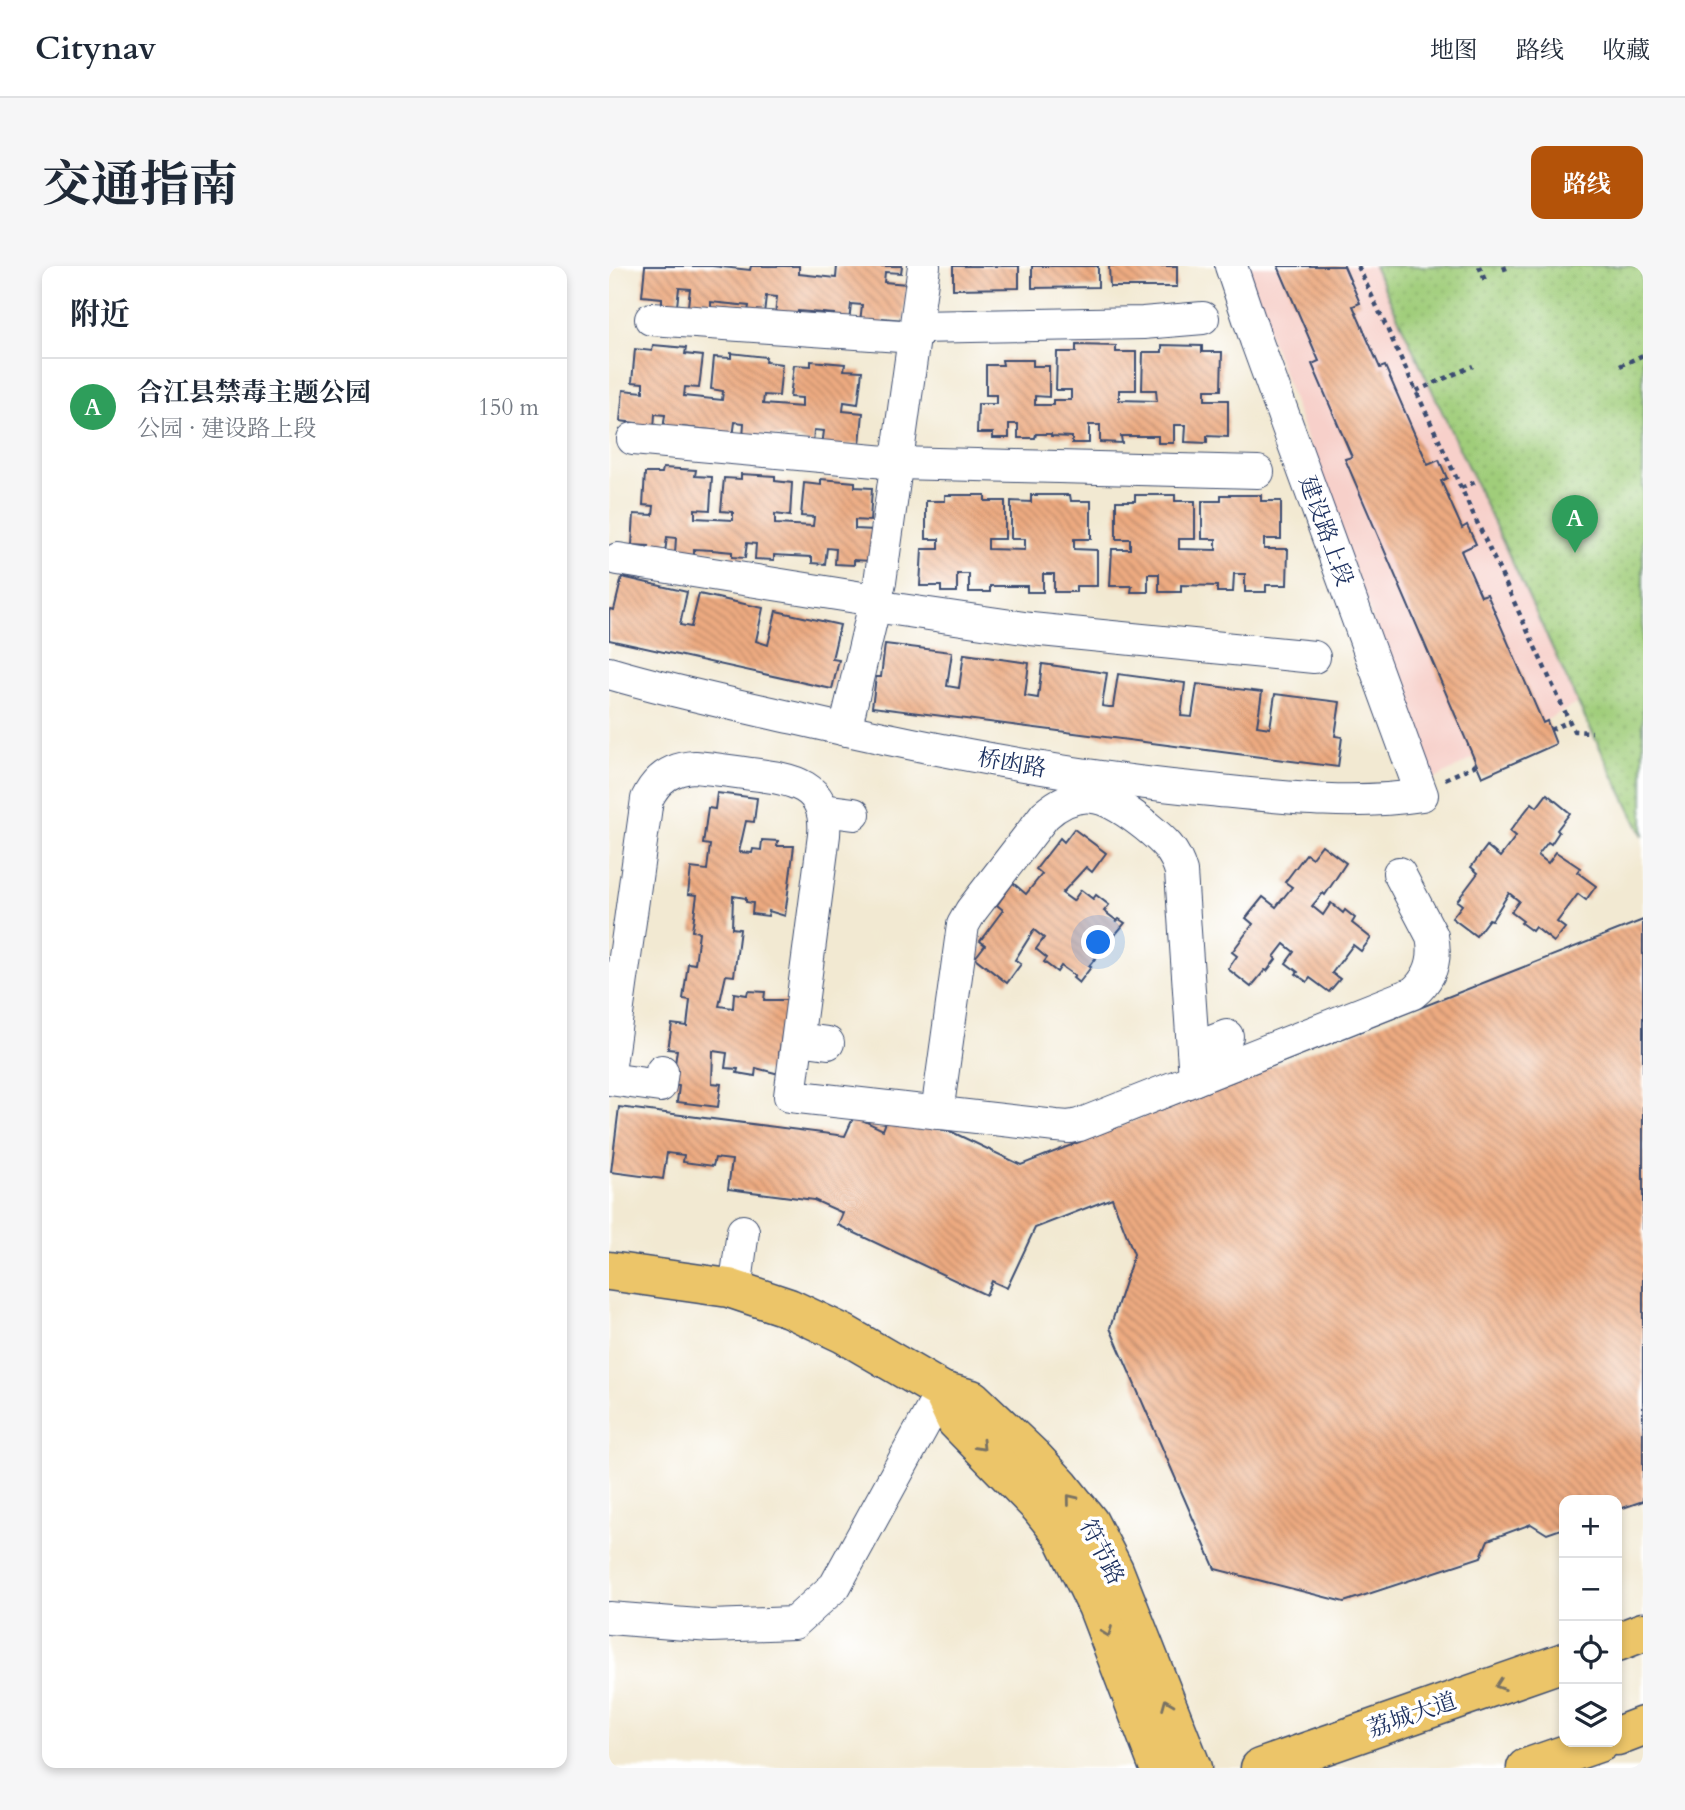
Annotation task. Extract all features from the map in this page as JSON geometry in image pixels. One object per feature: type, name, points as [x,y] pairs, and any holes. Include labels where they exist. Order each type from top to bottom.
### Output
[{"type":"main road","name":"符节路","points":[[609,1270],[735,1290],[789,1308],[844,1334],[942,1391],[972,1399],[1033,1457],[1089,1521],[1114,1570],[1192,1768]]},
{"type":"main road","name":"符节路","points":[[942,1391],[956,1421],[1040,1507],[1063,1536],[1097,1606],[1159,1768]]},
{"type":"main road","points":[[1622,1640],[1643,1632]]},
{"type":"main road","name":"荔城大道","points":[[1260,1768],[1331,1756],[1559,1664]]},
{"type":"main road","points":[[1622,1734],[1643,1726]]},
{"type":"main road","points":[[1526,1768],[1587,1747]]},
{"type":"street","points":[[845,730],[874,603],[897,463],[924,266]]},
{"type":"street","name":"建设路上段","points":[[1231,266],[1422,795]]},
{"type":"street","points":[[651,319],[915,332],[1203,318]]},
{"type":"street","points":[[633,439],[897,463],[1258,472]]},
{"type":"street","points":[[618,559],[1031,629],[1314,657]]},
{"type":"street","name":"桥凼路","points":[[609,673],[845,730],[1020,765],[1165,786],[1290,798],[1388,800],[1422,795]]},
{"type":"street","points":[[609,1072],[647,799],[657,782],[674,770],[695,767],[787,778],[809,790],[823,810],[825,822],[813,1041],[790,1096],[1069,1127],[1194,1064],[1403,998],[1421,986],[1431,969],[1435,947],[1432,936],[1399,873]]},
{"type":"street","points":[[937,1113],[963,925],[1045,815],[1055,806],[1080,797],[1103,798],[1124,808],[1166,843],[1176,856],[1181,872],[1194,1064]]},
{"type":"street","points":[[823,810],[854,814]]},
{"type":"street","points":[[1194,1064],[1227,1036]]},
{"type":"street","points":[[609,1079],[660,1086],[662,1071]]},
{"type":"street","points":[[735,1290],[743,1231]]},
{"type":"street","points":[[609,1618],[711,1626],[794,1623],[835,1586],[942,1391]]},
{"type":"path","points":[[1358,266],[1574,731],[1592,732]]},
{"type":"path","points":[[1479,266],[1486,283]]},
{"type":"path","points":[[1504,266],[1507,274]]},
{"type":"path","points":[[1620,366],[1643,355]]},
{"type":"path","points":[[1416,391],[1473,366]]},
{"type":"path","points":[[1461,488],[1475,482]]},
{"type":"path","points":[[1550,730],[1570,720]]},
{"type":"shaded area","points":[[1247,266],[1374,266],[1578,703],[1431,781],[1254,293]]},
{"type":"green space","points":[[1374,266],[1643,266],[1643,836],[1578,703]]},
{"type":"building","points":[[645,266],[712,266],[750,270],[751,266],[799,266],[799,274],[836,278],[837,266],[902,266],[901,273],[885,272],[884,282],[907,284],[904,320],[883,318],[883,324],[860,322],[862,305],[851,304],[849,322],[834,320],[834,314],[798,311],[797,317],[775,315],[777,297],[766,296],[764,314],[748,312],[749,306],[711,302],[711,309],[688,306],[690,289],[679,288],[677,306],[662,304],[662,298],[642,296]]},
{"type":"building","points":[[953,266],[1019,266],[1019,288],[953,289]]},
{"type":"building","points":[[1032,266],[1098,266],[1098,287],[1032,288]]},
{"type":"building","points":[[1109,266],[1177,266],[1177,287],[1110,287]]},
{"type":"building","points":[[1278,266],[1344,266],[1360,303],[1353,306],[1380,368],[1385,366],[1428,465],[1439,460],[1447,478],[1441,481],[1462,528],[1467,525],[1476,544],[1461,551],[1481,596],[1487,594],[1543,723],[1547,721],[1556,744],[1482,777],[1345,459],[1352,457],[1312,364],[1319,361]]},
{"type":"building","points":[[653,345],[686,348],[685,354],[703,356],[699,388],[685,387],[684,396],[722,400],[723,391],[711,389],[714,357],[731,358],[731,353],[766,357],[765,362],[782,364],[779,396],[764,395],[763,404],[802,407],[802,398],[790,397],[794,365],[811,366],[811,361],[845,364],[844,370],[862,371],[858,404],[844,402],[843,411],[863,413],[860,444],[822,446],[824,431],[814,430],[813,445],[800,439],[762,435],[762,440],[743,438],[744,423],[735,422],[733,437],[719,436],[720,431],[683,427],[682,432],[663,430],[665,415],[655,414],[654,430],[636,428],[637,423],[620,421],[623,390],[643,392],[643,383],[632,382],[635,349],[652,351]]},
{"type":"building","points":[[1076,345],[1116,346],[1116,352],[1136,352],[1136,390],[1119,390],[1119,400],[1157,401],[1156,390],[1142,390],[1143,352],[1162,352],[1162,345],[1202,346],[1202,352],[1222,352],[1221,390],[1205,390],[1205,400],[1228,400],[1228,437],[1207,436],[1207,443],[1185,442],[1186,425],[1174,425],[1174,443],[1158,443],[1158,436],[1121,436],[1122,443],[1100,442],[1100,425],[1089,425],[1089,443],[1072,443],[1072,437],[1051,434],[1018,438],[1018,424],[1009,424],[1009,438],[993,438],[993,433],[977,433],[978,404],[996,404],[996,395],[986,395],[986,365],[1003,365],[1002,360],[1033,360],[1033,366],[1049,366],[1049,397],[1035,396],[1035,405],[1053,405],[1053,400],[1071,400],[1071,390],[1056,390],[1057,352],[1076,352]]},
{"type":"building","points":[[663,468],[696,470],[695,476],[712,477],[710,510],[695,509],[695,518],[733,520],[733,512],[721,511],[724,478],[741,479],[741,474],[775,476],[775,481],[792,483],[790,516],[775,514],[775,524],[813,526],[814,517],[801,516],[804,483],[821,485],[821,479],[855,482],[855,487],[872,488],[870,521],[855,520],[855,529],[875,530],[872,561],[854,560],[854,565],[835,564],[836,549],[827,548],[825,564],[812,563],[812,557],[774,555],[774,560],[755,559],[756,544],[747,543],[745,558],[732,557],[732,552],[712,550],[694,549],[694,555],[675,553],[676,538],[667,537],[665,553],[648,551],[649,546],[632,545],[634,514],[653,515],[654,506],[643,505],[645,473],[662,473]]},
{"type":"building","points":[[945,495],[985,495],[985,501],[1005,501],[1005,539],[988,539],[988,549],[1025,550],[1025,539],[1011,539],[1011,501],[1031,502],[1031,495],[1070,495],[1071,501],[1091,501],[1091,539],[1074,539],[1074,549],[1097,550],[1097,586],[1076,586],[1076,592],[1054,592],[1054,574],[1043,574],[1043,592],[1027,592],[1027,586],[990,586],[990,592],[969,592],[969,574],[957,574],[957,592],[941,592],[941,586],[920,586],[922,549],[939,549],[939,539],[926,539],[926,501],[945,501]]},
{"type":"building","points":[[1135,495],[1175,495],[1175,501],[1195,501],[1195,539],[1179,539],[1179,549],[1216,550],[1216,539],[1202,539],[1202,501],[1221,501],[1221,495],[1261,495],[1261,501],[1281,501],[1281,539],[1264,539],[1264,549],[1288,549],[1287,585],[1266,585],[1266,592],[1245,592],[1245,574],[1234,574],[1233,592],[1217,592],[1217,586],[1181,585],[1181,592],[1159,592],[1159,574],[1148,574],[1148,592],[1131,592],[1132,586],[1110,586],[1112,549],[1130,549],[1130,539],[1116,539],[1116,501],[1135,501]]},
{"type":"building","points":[[622,577],[687,592],[680,625],[691,627],[699,594],[763,608],[756,641],[768,645],[776,611],[840,625],[832,659],[839,660],[832,689],[609,640],[609,612],[610,609],[614,610]]},
{"type":"building","points":[[885,644],[952,652],[947,686],[959,688],[964,654],[1029,663],[1025,696],[1038,698],[1042,664],[1107,673],[1102,706],[1109,707],[1113,707],[1118,674],[1185,683],[1181,716],[1192,717],[1197,684],[1262,692],[1257,726],[1270,728],[1275,694],[1340,702],[1335,736],[1342,737],[1338,767],[872,707],[876,677],[881,677]]},
{"type":"building","points":[[717,793],[757,798],[754,822],[746,821],[739,852],[752,853],[753,849],[761,850],[762,840],[778,841],[777,846],[794,846],[785,916],[769,911],[768,916],[752,914],[753,903],[746,902],[746,898],[733,896],[732,928],[740,929],[737,953],[734,976],[726,975],[719,1006],[733,1008],[734,993],[747,995],[748,991],[765,992],[764,1000],[788,1000],[779,1054],[782,1054],[779,1074],[756,1068],[755,1076],[737,1073],[738,1069],[725,1068],[727,1053],[713,1051],[712,1083],[721,1084],[718,1107],[677,1102],[679,1086],[672,1085],[677,1050],[668,1049],[672,1024],[687,1026],[690,1000],[683,999],[688,963],[695,964],[699,932],[692,931],[697,895],[688,894],[691,868],[707,870],[710,845],[703,844],[708,808],[715,809]]},
{"type":"building","points":[[1547,794],[1570,813],[1557,830],[1559,832],[1551,844],[1548,842],[1538,855],[1548,863],[1556,852],[1580,868],[1577,872],[1596,886],[1586,900],[1578,894],[1557,922],[1565,928],[1554,942],[1535,927],[1532,931],[1521,923],[1523,921],[1511,912],[1519,901],[1509,893],[1492,920],[1489,919],[1476,936],[1452,918],[1462,905],[1457,901],[1478,873],[1471,867],[1487,846],[1500,857],[1516,836],[1510,831],[1532,803],[1537,807]]},
{"type":"building","points":[[1074,829],[1106,853],[1092,872],[1086,867],[1062,893],[1073,901],[1081,890],[1093,899],[1096,895],[1109,905],[1104,911],[1117,921],[1119,919],[1125,923],[1089,966],[1091,967],[1079,983],[1073,978],[1075,976],[1061,966],[1057,972],[1044,962],[1047,958],[1036,949],[1044,938],[1034,930],[1015,960],[1021,964],[1007,983],[975,958],[985,945],[980,941],[1003,910],[997,905],[1013,883],[1026,894],[1042,874],[1036,869],[1060,838],[1064,842]]},
{"type":"building","points":[[1322,845],[1346,863],[1325,895],[1323,893],[1312,906],[1323,915],[1331,903],[1343,913],[1345,910],[1355,918],[1352,923],[1371,938],[1361,951],[1353,945],[1332,973],[1340,979],[1329,992],[1310,978],[1307,982],[1296,974],[1298,972],[1286,963],[1294,952],[1284,944],[1267,971],[1265,970],[1251,987],[1228,969],[1237,956],[1232,952],[1253,924],[1246,918],[1263,897],[1276,907],[1292,887],[1285,882],[1306,854],[1312,858]]},
{"type":"building","points":[[1643,920],[1643,1501],[1622,1508],[1622,1495],[1559,1495],[1559,1530],[1547,1534],[1531,1524],[1488,1540],[1481,1557],[1344,1602],[1215,1569],[1110,1328],[1134,1254],[1112,1198],[1035,1228],[1007,1288],[992,1281],[986,1295],[838,1225],[843,1213],[814,1200],[728,1189],[732,1160],[715,1158],[713,1166],[683,1162],[684,1155],[667,1153],[663,1179],[611,1172],[619,1107],[845,1136],[854,1116],[883,1130],[888,1117],[952,1132],[1021,1165]]},
{"type":"place","name":"合江县禁毒主题公园","points":[[1575,553]]}]
